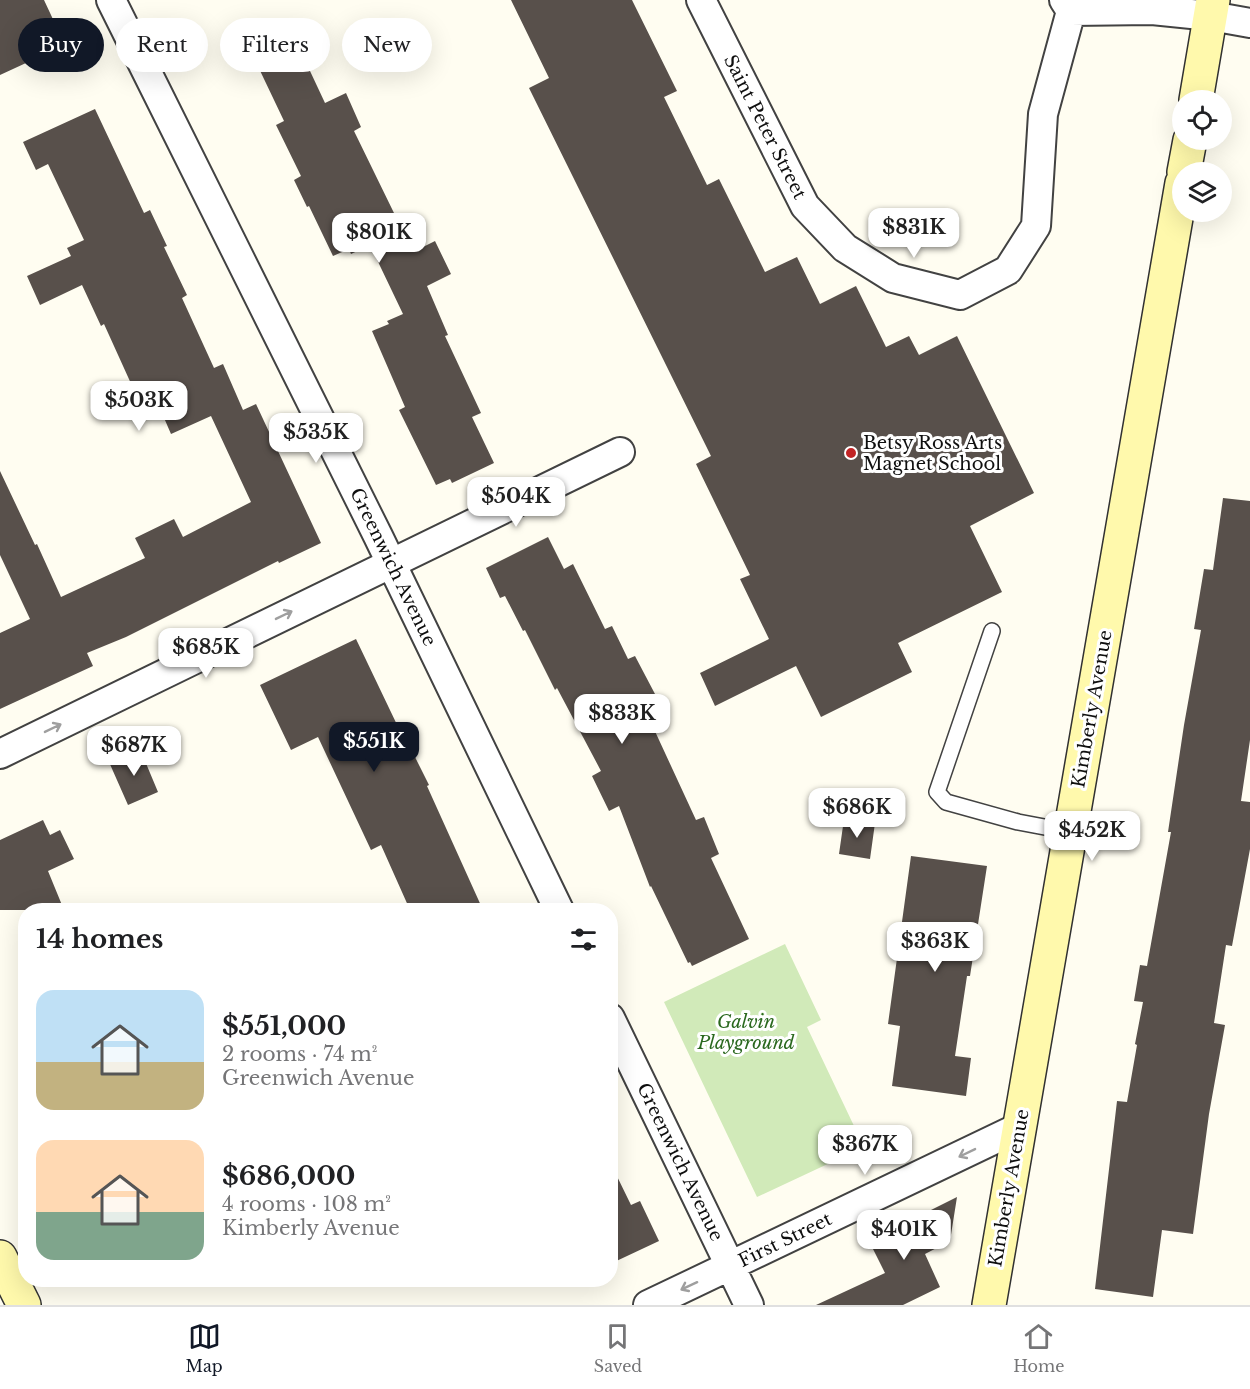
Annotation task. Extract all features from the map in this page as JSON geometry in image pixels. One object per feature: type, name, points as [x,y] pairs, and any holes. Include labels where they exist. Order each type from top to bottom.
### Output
[{"type":"main road","points":[[1198,90],[1212,8]]},
{"type":"main road","name":"Kimberly Avenue","points":[[989,1305],[1175,222]]},
{"type":"main road","points":[[0,1257],[24,1305]]},
{"type":"street","name":"Greenwich Avenue","points":[[111,0],[391,562],[556,903]]},
{"type":"street","name":"Saint Peter Street","points":[[701,0],[805,206],[846,248],[893,278],[960,295],[1008,270],[1036,226],[1043,114],[1067,6]]},
{"type":"street","points":[[1067,6],[1152,10],[1212,8],[1250,23]]},
{"type":"street","points":[[0,754],[620,452]]},
{"type":"street","name":"Greenwich Avenue","points":[[618,1035],[749,1305]]},
{"type":"street","name":"First Street","points":[[648,1305],[1020,1127]]},
{"type":"lane","points":[[992,632],[938,792],[946,802],[1018,822],[1071,832]]},
{"type":"green space","name":"Galvin Playground","points":[[785,944],[821,1020],[807,1027],[864,1147],[757,1197],[664,1002]]},
{"type":"building","points":[[0,0],[44,0],[52,18],[18,18],[18,67],[0,75]]},
{"type":"building","points":[[511,0],[632,0],[677,91],[664,97],[707,185],[719,179],[765,272],[797,257],[820,304],[856,286],[886,347],[909,336],[919,355],[957,336],[1034,493],[970,526],[1002,592],[898,643],[912,672],[821,717],[796,666],[715,706],[700,673],[769,639],[740,579],[750,575],[696,464],[711,456],[529,88],[549,78]]},
{"type":"building","points":[[261,72],[310,72],[325,103],[346,93],[361,127],[354,131],[413,252],[435,241],[451,274],[427,286],[448,335],[445,336],[481,413],[472,417],[494,463],[452,483],[450,479],[436,485],[399,410],[405,407],[372,331],[389,324],[387,321],[403,314],[370,245],[351,254],[349,249],[333,256],[294,180],[301,176],[276,125],[284,121]]},
{"type":"building","points":[[95,109],[144,213],[150,210],[167,246],[164,247],[187,295],[182,298],[214,368],[223,364],[243,410],[256,404],[321,543],[279,563],[278,561],[126,637],[87,653],[93,666],[0,709],[0,633],[30,619],[0,555],[0,471],[61,597],[145,558],[135,538],[174,519],[183,537],[251,502],[211,416],[171,434],[148,381],[133,388],[104,324],[101,326],[82,285],[40,305],[27,276],[71,256],[67,248],[84,240],[48,164],[36,170],[23,142]]},
{"type":"building","points":[[1223,498],[1250,501],[1250,740],[1241,801],[1250,802],[1250,849],[1232,946],[1226,945],[1214,1023],[1225,1025],[1209,1114],[1193,1234],[1162,1230],[1153,1297],[1095,1289],[1117,1101],[1127,1102],[1143,1002],[1134,1001],[1140,965],[1147,966],[1171,832],[1168,832],[1201,630],[1194,629],[1204,569],[1213,570]]},
{"type":"building","points":[[548,537],[564,569],[573,564],[605,629],[612,626],[628,659],[635,656],[655,694],[641,701],[696,820],[704,817],[719,854],[711,858],[749,939],[692,966],[690,962],[688,963],[650,887],[619,806],[609,811],[592,776],[601,771],[557,688],[555,690],[525,630],[523,631],[505,596],[500,598],[486,568]]},
{"type":"building","points":[[356,639],[411,754],[413,753],[429,785],[427,786],[480,903],[407,903],[381,845],[371,850],[318,737],[291,750],[260,685]]},
{"type":"building","points":[[140,749],[158,792],[128,805],[109,762]]},
{"type":"building","points":[[844,819],[875,823],[870,859],[839,854]]},
{"type":"building","points":[[43,820],[50,835],[60,830],[74,859],[48,871],[61,903],[18,903],[18,910],[0,910],[0,840]]},
{"type":"building","points":[[911,856],[987,866],[955,1056],[971,1058],[966,1096],[892,1086],[900,1026],[888,1024]]},
{"type":"building","points":[[618,1178],[631,1205],[640,1201],[659,1241],[618,1260]]},
{"type":"building","points":[[957,1197],[950,1241],[925,1254],[940,1287],[903,1305],[816,1305],[885,1273],[869,1241]]},
{"type":"place","name":"Betsy Ross Arts Magnet School","points":[[851,453]]}]
